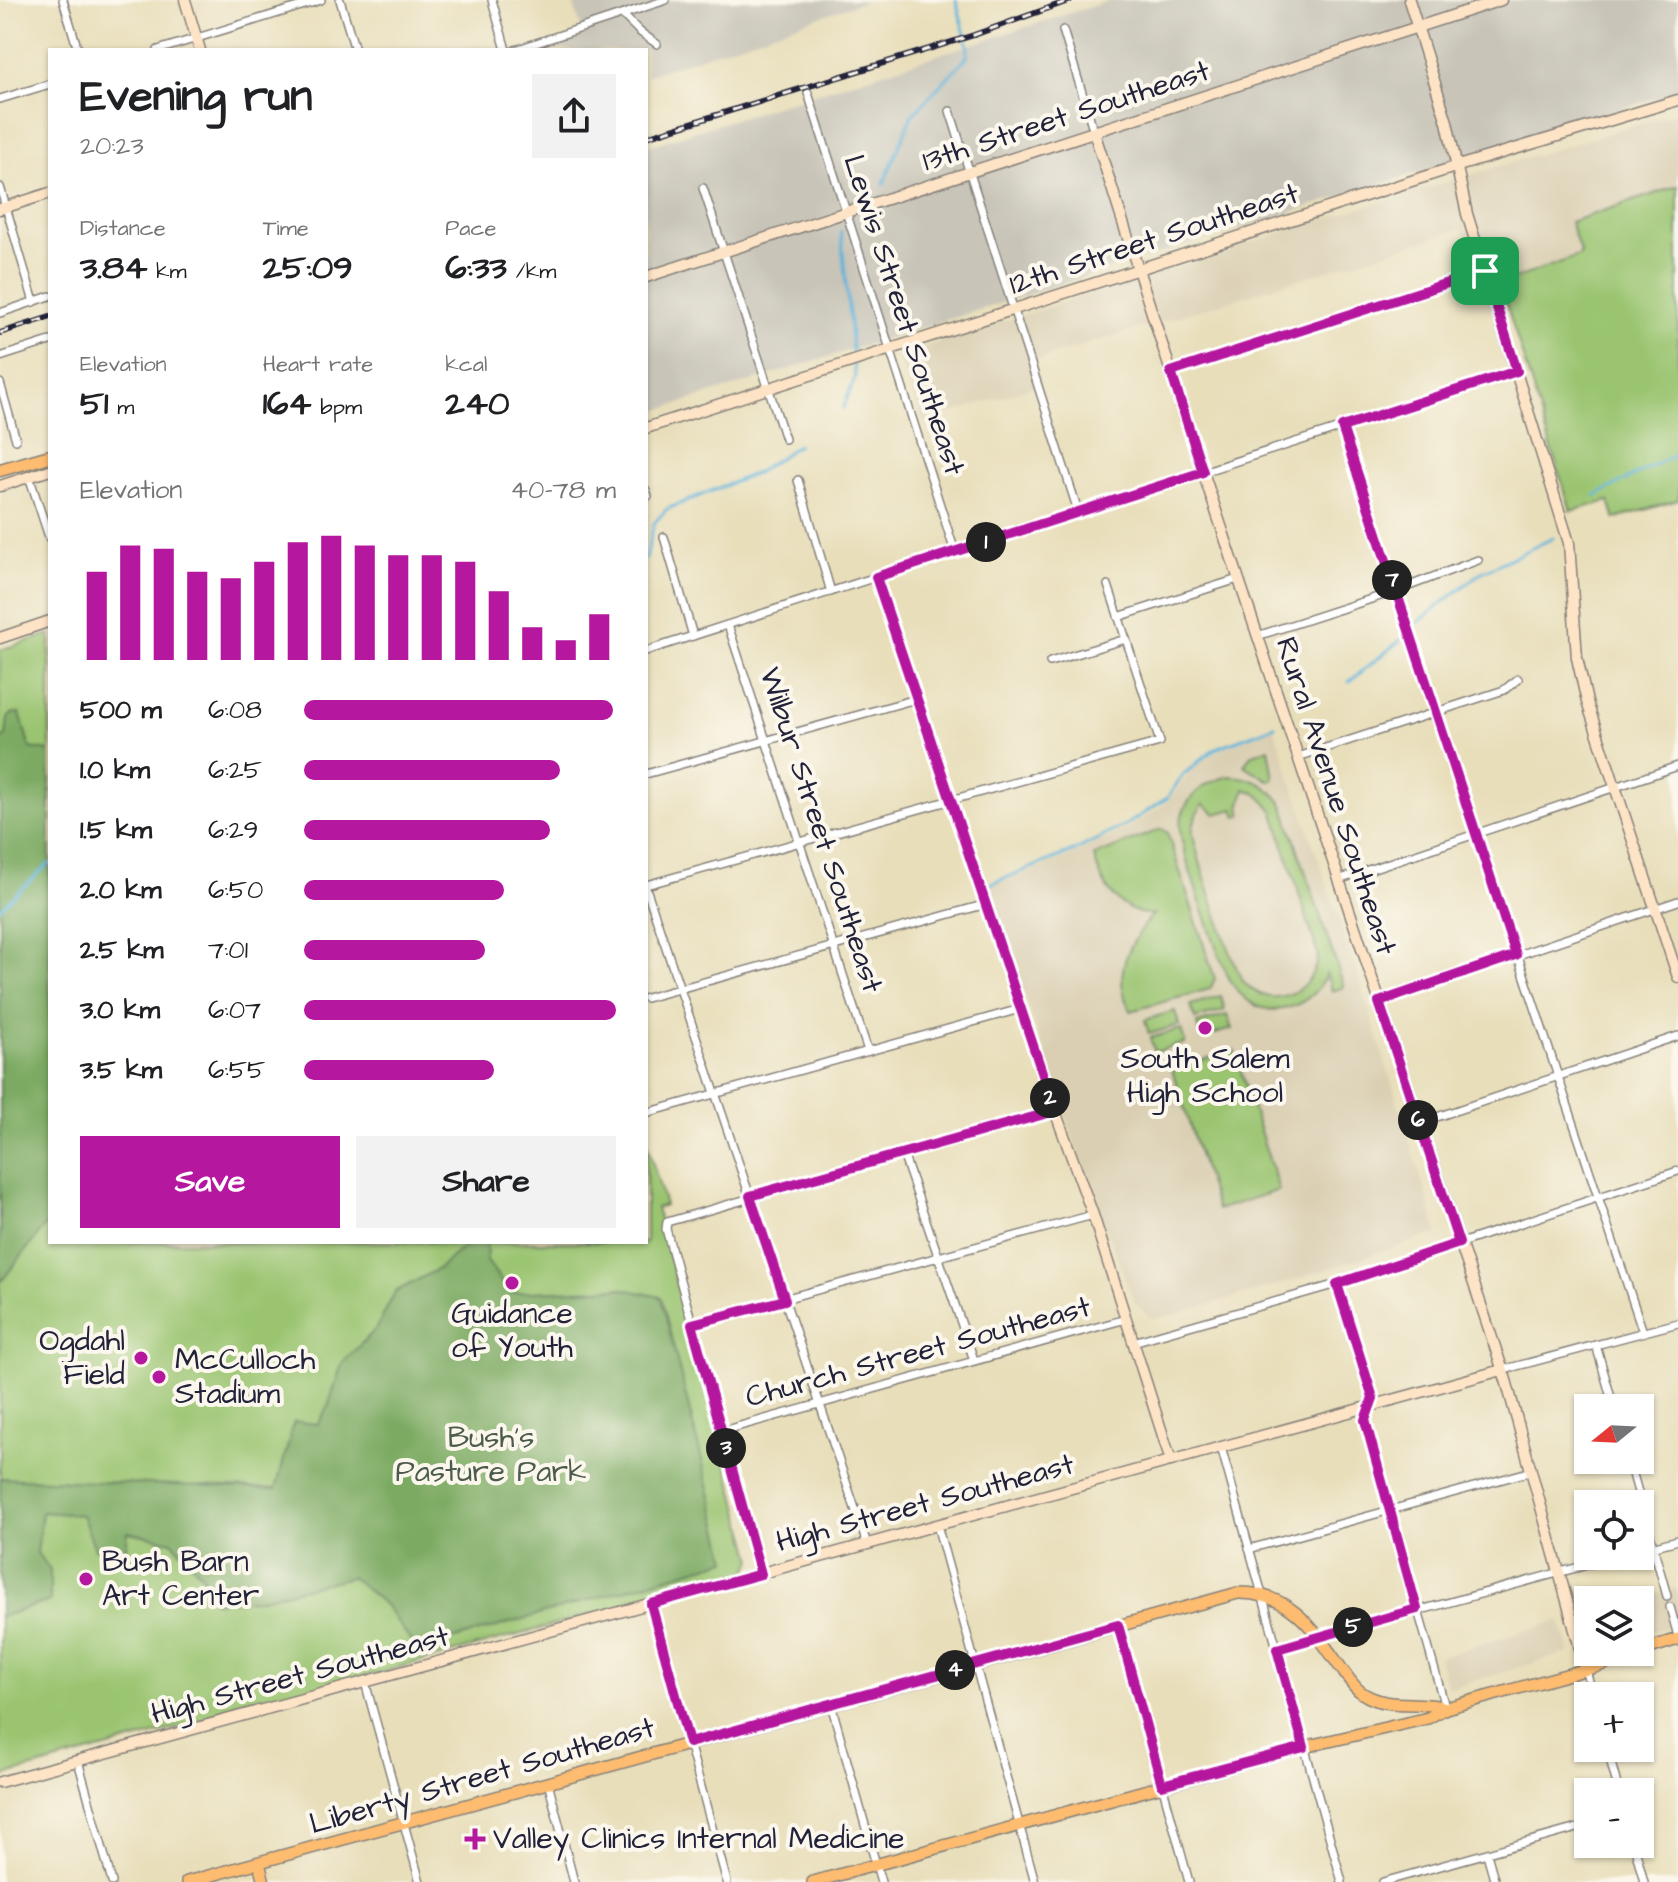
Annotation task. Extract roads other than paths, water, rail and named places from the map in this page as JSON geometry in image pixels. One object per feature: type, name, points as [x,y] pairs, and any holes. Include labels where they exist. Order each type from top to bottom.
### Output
[{"type":"highway","points":[[0,470],[48,457]]},
{"type":"main road","name":"Liberty Street Southeast","points":[[187,1882],[1238,1593],[1262,1595],[1287,1604],[1303,1617],[1364,1694],[1407,1707],[1432,1704],[1446,1708]]},
{"type":"main road","points":[[1654,1646],[1678,1637]]},
{"type":"main road","points":[[813,1882],[1304,1747],[1428,1718],[1446,1708],[1598,1666]]},
{"type":"main road","points":[[259,1863],[264,1882]]},
{"type":"street","points":[[63,0],[77,48]]},
{"type":"street","points":[[185,0],[199,48]]},
{"type":"street","points":[[164,48],[321,0]]},
{"type":"street","points":[[340,0],[354,48]]},
{"type":"street","points":[[492,0],[505,48]]},
{"type":"street","points":[[521,48],[666,0]]},
{"type":"street","points":[[1409,0],[1458,166],[1467,214],[1569,543],[1580,678],[1678,977]]},
{"type":"street","name":"13th Street Southeast","points":[[648,276],[1501,0]]},
{"type":"street","points":[[623,15],[657,44]]},
{"type":"street","name":"Rural Avenue Southeast","points":[[1063,30],[1238,579],[1502,1370],[1586,1670]]},
{"type":"street","points":[[0,99],[48,85]]},
{"type":"street","name":"Lewis Street Southeast","points":[[808,93],[955,552]]},
{"type":"street","name":"12th Street Southeast","points":[[648,427],[1458,166],[1678,100]]},
{"type":"street","points":[[950,111],[1078,511]]},
{"type":"street","points":[[0,187],[3,208],[34,302]]},
{"type":"street","points":[[703,188],[785,439]]},
{"type":"street","points":[[3,208],[48,194]]},
{"type":"street","points":[[1171,372],[1485,271]]},
{"type":"street","points":[[0,313],[48,297]]},
{"type":"street","points":[[0,357],[48,342]]},
{"type":"street","points":[[648,650],[1517,371]]},
{"type":"street","points":[[0,383],[16,440]]},
{"type":"street","points":[[1342,427],[1643,1332]]},
{"type":"street","points":[[0,486],[48,471]]},
{"type":"street","points":[[29,476],[48,534]]},
{"type":"street","points":[[798,480],[831,592]]},
{"type":"street","points":[[664,537],[693,636]]},
{"type":"street","points":[[1257,636],[1396,591],[1478,560]]},
{"type":"street","points":[[876,577],[983,905],[1093,1215],[1171,1461]]},
{"type":"street","points":[[1118,617],[1238,579]]},
{"type":"street","points":[[648,886],[1160,742],[1108,585]]},
{"type":"street","points":[[0,638],[48,622]]},
{"type":"street","name":"Wilbur Street Southeast","points":[[728,625],[868,1051]]},
{"type":"street","points":[[1050,662],[1126,639]]},
{"type":"street","points":[[1298,757],[1504,690],[1518,679]]},
{"type":"street","points":[[648,773],[916,699]]},
{"type":"street","points":[[1338,880],[1678,766]]},
{"type":"street","points":[[648,893],[867,1544]]},
{"type":"street","points":[[1379,1002],[1678,901]]},
{"type":"street","points":[[648,997],[983,905]]},
{"type":"street","points":[[648,1112],[1020,1009]]},
{"type":"street","points":[[1419,1123],[1678,1036]]},
{"type":"street","points":[[761,1574],[666,1229],[667,1222],[1055,1111]]},
{"type":"street","points":[[903,1154],[974,1360]]},
{"type":"street","name":"Church Street Southeast","points":[[1133,1342],[1337,1284],[1678,1171]]},
{"type":"street","points":[[692,1324],[1093,1215]]},
{"type":"street","points":[[1337,1284],[1372,1395],[1365,1420],[1446,1708]]},
{"type":"street","name":"Church Street Southeast","points":[[722,1431],[1126,1319]]},
{"type":"street","name":"High Street Southeast","points":[[0,1782],[1678,1323]]},
{"type":"street","points":[[1596,1345],[1610,1394]]},
{"type":"street","points":[[1221,1447],[1342,1882]]},
{"type":"street","points":[[1249,1549],[1532,1471]]},
{"type":"street","points":[[937,1525],[1035,1882]]},
{"type":"street","points":[[1667,1596],[1654,1547],[1678,1540]]},
{"type":"street","points":[[1277,1649],[1574,1567]]},
{"type":"street","points":[[651,1604],[727,1882]]},
{"type":"street","points":[[1670,1607],[1678,1637]]},
{"type":"street","points":[[1118,1625],[1189,1882]]},
{"type":"street","points":[[1586,1670],[1589,1682]]},
{"type":"street","points":[[365,1682],[420,1882]]},
{"type":"street","points":[[831,1704],[881,1882]]},
{"type":"street","points":[[78,1761],[112,1882]]},
{"type":"street","points":[[548,1782],[574,1882]]},
{"type":"street","points":[[1383,1882],[1574,1829]]},
{"type":"street","points":[[1487,1854],[1495,1882]]},
{"type":"street","points":[[1638,1858],[1644,1882]]},
{"type":"waterway","points":[[884,183],[912,115],[967,57],[968,46],[956,0]]},
{"type":"waterway","points":[[841,232],[855,378],[843,408]]},
{"type":"waterway","points":[[648,550],[654,523],[667,509],[756,473],[798,445]]},
{"type":"waterway","points":[[1595,496],[1678,453]]},
{"type":"waterway","points":[[1415,625],[1480,573],[1553,538]]},
{"type":"waterway","points":[[1349,682],[1402,639]]},
{"type":"waterway","points":[[987,885],[1074,851],[1129,823],[1167,798],[1183,775],[1214,749],[1275,726]]},
{"type":"waterway","points":[[0,908],[48,865]]},
{"type":"railway","points":[[648,136],[974,35],[1071,0]]},
{"type":"railway","points":[[0,333],[48,318]]},
{"type":"place","name":"South Salem High School","points":[[1205,1028]]},
{"type":"place","name":"Guidance of Youth","points":[[512,1283]]},
{"type":"place","name":"Ogdahl Field","points":[[141,1358]]},
{"type":"place","name":"McCulloch Stadium","points":[[159,1377]]},
{"type":"place","name":"Bush Barn Art Center","points":[[86,1579]]},
{"type":"place","name":"Valley Clinics Internal Medicine","points":[[475,1839]]},
{"type":"park label","name":"Bush's Pasture Park","points":[[491,1455]]}]
